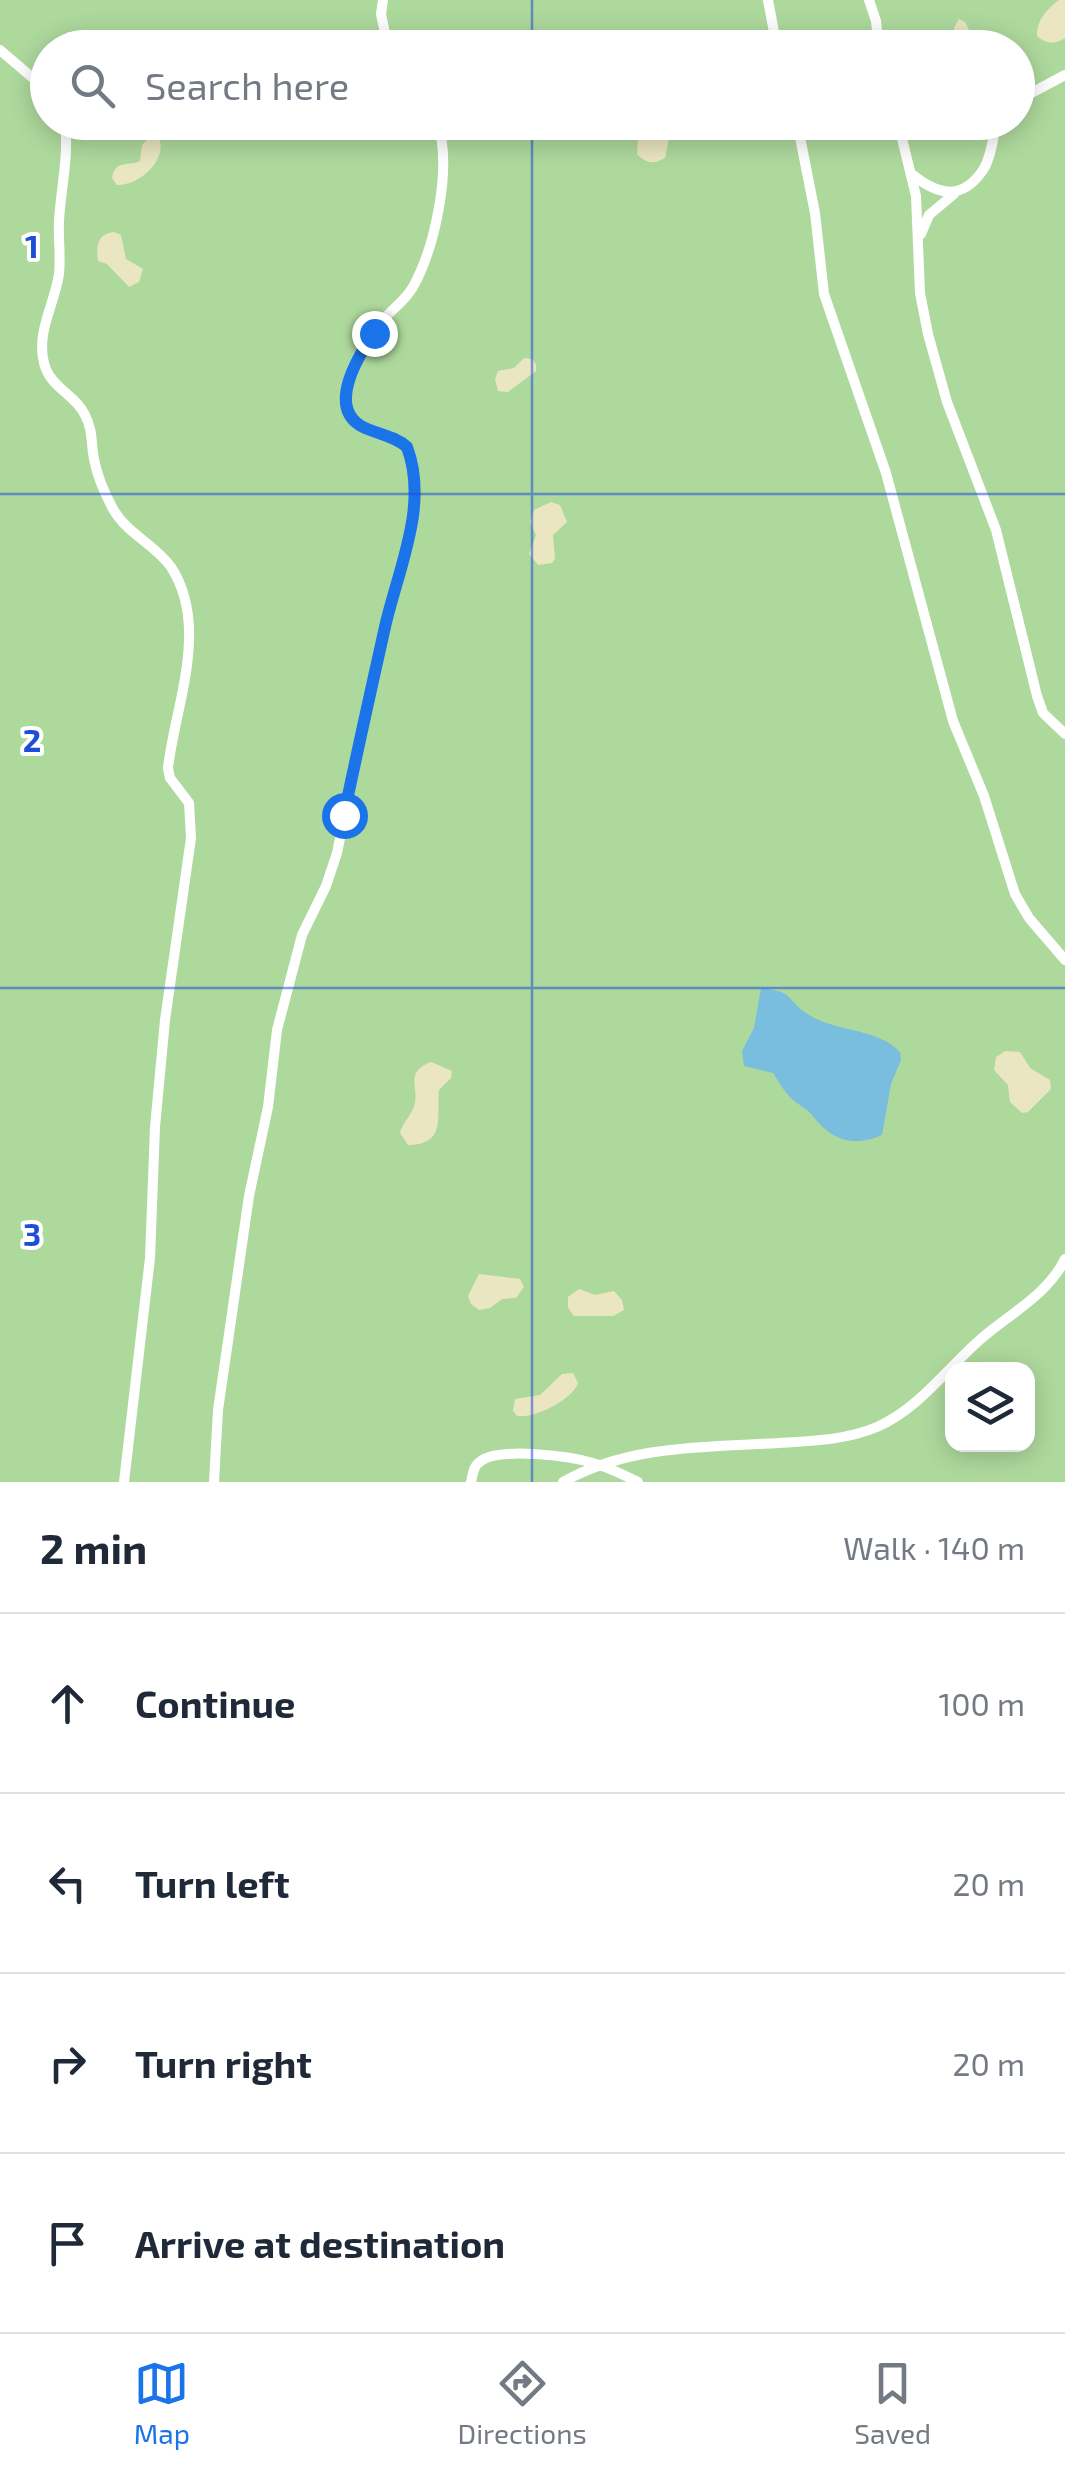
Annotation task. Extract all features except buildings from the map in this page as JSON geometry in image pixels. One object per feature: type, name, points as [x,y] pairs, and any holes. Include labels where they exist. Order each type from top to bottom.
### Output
[{"type":"lane","points":[[383,0],[384,30]]},
{"type":"lane","points":[[768,0],[774,30]]},
{"type":"lane","points":[[870,0],[876,30]]},
{"type":"lane","points":[[0,50],[30,76]]},
{"type":"lane","points":[[1035,91],[1065,76]]},
{"type":"lane","points":[[67,140],[58,222],[59,272],[47,310],[43,362],[56,387],[83,410],[93,440],[94,458],[114,511],[126,530],[164,557],[174,572],[186,611],[189,653],[168,768],[170,778],[189,803],[191,838],[164,1020],[150,1258],[124,1482]]},
{"type":"lane","points":[[214,1482],[218,1410],[278,1030],[302,935],[337,853],[386,621],[406,551],[415,495],[407,447],[355,422],[346,396],[363,348],[384,318],[411,291],[429,250],[444,169],[442,140]]},
{"type":"lane","points":[[801,140],[815,213],[824,294],[886,472],[953,722],[989,812],[1015,894],[1065,960]]},
{"type":"lane","points":[[903,140],[912,175],[920,293],[947,402],[996,530],[1042,713],[1065,734]]},
{"type":"lane","points":[[918,240],[937,206],[983,170],[992,140]]},
{"type":"lane","points":[[912,175],[946,193],[959,191]]},
{"type":"lane","points":[[562,1482],[622,1456],[834,1439],[882,1425],[924,1395],[960,1358],[1050,1281],[1065,1259]]},
{"type":"lane","points":[[471,1482],[475,1467],[495,1454],[576,1459],[638,1482]]},
{"type":"green space","points":[[0,0],[1065,0],[1065,1482],[0,1482]]},
{"type":"sand","points":[[1059,0],[1065,0],[1065,38],[1047,42],[1037,36],[1038,25]]},
{"type":"sand","points":[[959,19],[969,30],[955,30]]},
{"type":"sand","points":[[147,140],[160,140],[155,163],[134,181],[117,185],[112,178],[116,168],[140,161],[142,145]]},
{"type":"sand","points":[[638,140],[669,140],[665,158],[657,162],[637,154]]},
{"type":"sand","points":[[104,235],[121,235],[126,259],[143,269],[139,282],[129,287],[107,264],[98,261],[99,242]]},
{"type":"sand","points":[[524,358],[532,359],[536,371],[508,392],[498,391],[498,371],[514,368]]},
{"type":"sand","points":[[551,502],[560,505],[567,522],[553,535],[555,559],[538,565],[529,554],[536,535],[530,522],[534,510]]},
{"type":"sand","points":[[1005,1051],[1020,1052],[1030,1068],[1050,1080],[1051,1089],[1028,1112],[1022,1113],[1010,1102],[1008,1085],[994,1070],[996,1057]]},
{"type":"sand","points":[[431,1062],[452,1071],[451,1078],[439,1090],[434,1134],[420,1144],[408,1145],[400,1133],[415,1103],[415,1075]]},
{"type":"sand","points":[[479,1274],[520,1279],[524,1287],[516,1298],[502,1299],[479,1310],[468,1296]]},
{"type":"sand","points":[[579,1289],[595,1295],[614,1291],[624,1310],[613,1316],[574,1316],[568,1308],[568,1297]]},
{"type":"sand","points":[[573,1373],[578,1383],[561,1401],[525,1416],[517,1416],[513,1411],[515,1399],[540,1395],[562,1374]]},
{"type":"water","points":[[761,988],[785,994],[801,1010],[820,1020],[880,1038],[900,1052],[882,1135],[861,1141],[835,1136],[790,1097],[773,1073],[744,1066],[742,1051],[754,1028]]},
{"type":"route","points":[[344,815],[386,621],[406,551],[415,495],[407,447],[355,422],[346,404],[350,378],[374,333]]}]
